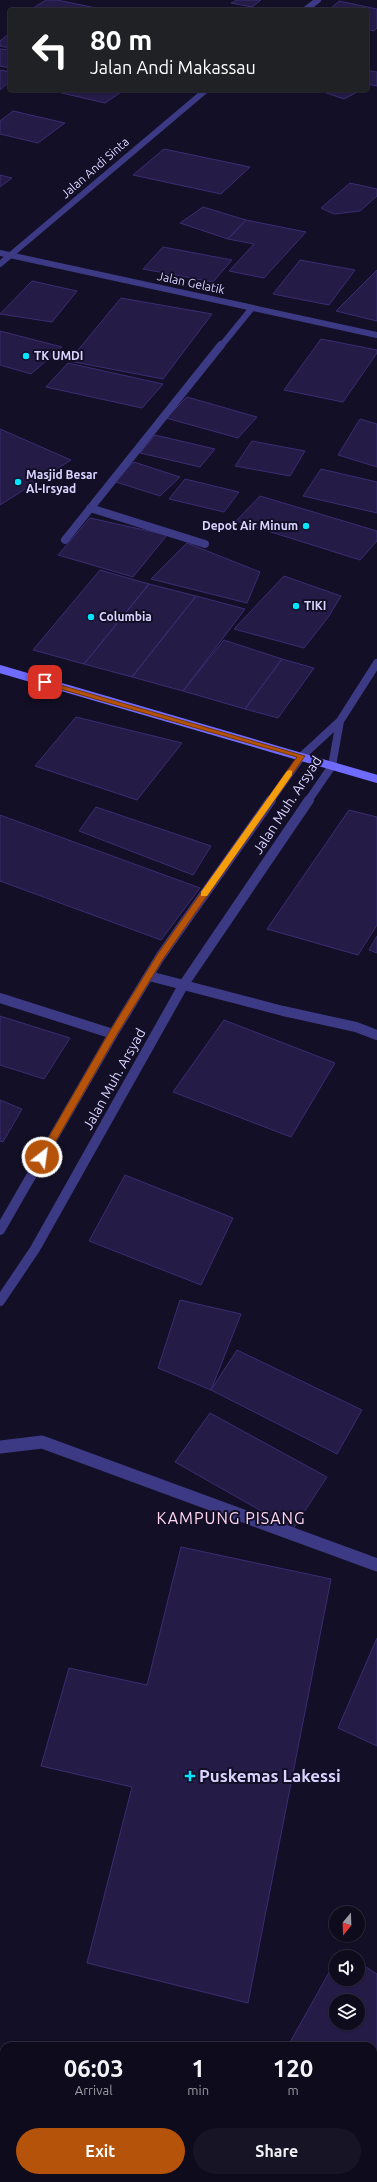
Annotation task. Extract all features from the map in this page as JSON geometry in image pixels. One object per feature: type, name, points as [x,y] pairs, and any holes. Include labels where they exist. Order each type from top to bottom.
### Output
[{"type":"street","points":[[308,8],[318,0]]},
{"type":"street","name":"Jalan Andi Sinta","points":[[0,264],[204,92]]},
{"type":"street","name":"Jalan Gelatik","points":[[0,253],[377,335]]},
{"type":"street","points":[[65,540],[252,308]]},
{"type":"street","points":[[90,508],[205,544]]},
{"type":"street","points":[[340,721],[377,663]]},
{"type":"street","points":[[0,669],[377,779]]},
{"type":"street","name":"Jalan Muh. Arsyad","points":[[0,1230],[113,1034],[191,912],[302,756],[340,721]]},
{"type":"street","name":"Jalan Muh. Arsyad","points":[[0,1301],[35,1249],[184,984],[332,766],[340,721]]},
{"type":"street","points":[[149,976],[283,1011],[356,1028],[377,1035]]},
{"type":"street","points":[[0,998],[113,1034]]},
{"type":"street","points":[[0,1446],[42,1442],[377,1565]]},
{"type":"building","points":[[46,0],[57,0],[96,8],[33,8]]},
{"type":"building","points":[[237,0],[261,0],[252,7],[231,3]]},
{"type":"building","points":[[339,1],[377,9],[377,28],[374,31],[369,30],[369,8],[331,8]]},
{"type":"building","points":[[8,35],[8,48],[0,46],[0,41]]},
{"type":"building","points":[[0,49],[8,50],[8,68],[0,66]]},
{"type":"building","points":[[0,70],[8,72],[8,83],[0,90]]},
{"type":"building","points":[[369,72],[377,72],[377,86],[369,84]]},
{"type":"building","points":[[58,92],[121,92],[105,103]]},
{"type":"building","points":[[324,92],[357,92],[344,99]]},
{"type":"building","points":[[13,111],[65,123],[38,143],[0,134],[0,121]]},
{"type":"building","points":[[164,149],[250,167],[221,194],[133,175]]},
{"type":"building","points":[[0,175],[12,178],[0,187]]},
{"type":"building","points":[[350,183],[377,189],[377,196],[360,211],[334,214],[321,208]]},
{"type":"building","points":[[203,207],[246,220],[228,239],[180,223]]},
{"type":"building","points":[[246,220],[306,232],[264,278],[229,271],[254,244],[228,239]]},
{"type":"building","points":[[163,247],[232,260],[213,282],[143,269]]},
{"type":"building","points":[[300,260],[355,270],[329,305],[273,294]]},
{"type":"building","points":[[377,270],[377,321],[336,311]]},
{"type":"building","points":[[32,281],[77,291],[52,322],[0,314]]},
{"type":"building","points":[[121,298],[212,314],[163,379],[69,361]]},
{"type":"building","name":"TK UMDI","points":[[0,331],[62,347],[31,374],[0,365]]},
{"type":"building","points":[[321,339],[377,350],[377,353],[343,402],[284,390]]},
{"type":"building","points":[[68,363],[163,384],[142,408],[46,387]]},
{"type":"building","points":[[187,397],[257,417],[238,438],[166,418]]},
{"type":"building","points":[[360,419],[377,424],[377,467],[338,455]]},
{"type":"building","name":"Masjid Besar Al-Irsyad","points":[[0,429],[71,460],[0,505]]},
{"type":"building","points":[[155,435],[215,449],[200,467],[140,453]]},
{"type":"building","points":[[252,441],[305,451],[290,476],[235,466]]},
{"type":"building","points":[[134,462],[180,477],[160,496],[113,481]]},
{"type":"building","points":[[321,469],[377,482],[377,513],[303,496]]},
{"type":"building","points":[[185,479],[239,492],[224,512],[169,499]]},
{"type":"building","name":"Depot Air Minum","points":[[260,496],[377,531],[377,541],[360,560],[236,521]]},
{"type":"building","points":[[90,518],[167,535],[133,577],[58,555]]},
{"type":"building","points":[[187,543],[260,572],[247,603],[151,579]]},
{"type":"building","name":"Columbia","points":[[100,570],[149,584],[84,664],[33,650]]},
{"type":"building","name":"TIKI","points":[[284,576],[341,596],[329,616],[304,648],[234,629]]},
{"type":"building","points":[[149,584],[196,596],[132,677],[84,664]]},
{"type":"building","points":[[196,596],[245,609],[183,691],[132,677]]},
{"type":"building","points":[[224,640],[282,659],[245,709],[183,691]]},
{"type":"building","points":[[282,659],[314,668],[278,718],[245,709]]},
{"type":"building","points":[[76,717],[182,743],[137,800],[35,766]]},
{"type":"building","points":[[96,807],[211,846],[193,875],[79,831]]},
{"type":"building","points":[[349,810],[377,817],[377,925],[358,955],[267,929]]},
{"type":"building","points":[[0,815],[200,888],[161,940],[0,881]]},
{"type":"building","points":[[377,936],[377,953],[369,950]]},
{"type":"building","points":[[0,1016],[70,1038],[44,1079],[0,1065]]},
{"type":"building","points":[[224,1020],[335,1063],[291,1137],[173,1092]]},
{"type":"building","points":[[0,1100],[22,1109],[3,1142],[0,1141]]},
{"type":"building","points":[[125,1175],[233,1218],[201,1285],[89,1241]]},
{"type":"building","points":[[180,1300],[241,1314],[211,1390],[158,1368]]},
{"type":"building","points":[[237,1350],[362,1410],[337,1454],[211,1390]]},
{"type":"building","points":[[210,1413],[327,1477],[293,1529],[175,1462]]},
{"type":"building","name":"Puskemas Lakessi","points":[[181,1547],[331,1579],[248,2003],[87,1963],[132,1787],[41,1766],[69,1668],[147,1685]]},
{"type":"building","points":[[377,1638],[377,1746],[338,1728]]},
{"type":"building","points":[[365,1966],[377,1974],[377,2042],[290,2042],[329,1973],[329,1986],[365,1986]]},
{"type":"slow traffic","points":[[204,894],[290,773]]},
{"type":"place","name":"TK UMDI","points":[[26,356]]},
{"type":"place","name":"Masjid Besar Al-Irsyad","points":[[18,482]]},
{"type":"place","name":"Depot Air Minum","points":[[306,526]]},
{"type":"place","name":"TIKI","points":[[296,606]]},
{"type":"place","name":"Columbia","points":[[91,617]]},
{"type":"place","name":"Puskemas Lakessi","points":[[190,1776]]},
{"type":"district","name":"KAMPUNG PISANG","points":[[231,1518]]},
{"type":"route","points":[[42,1157],[113,1034],[160,957],[302,756],[45,682]]}]
